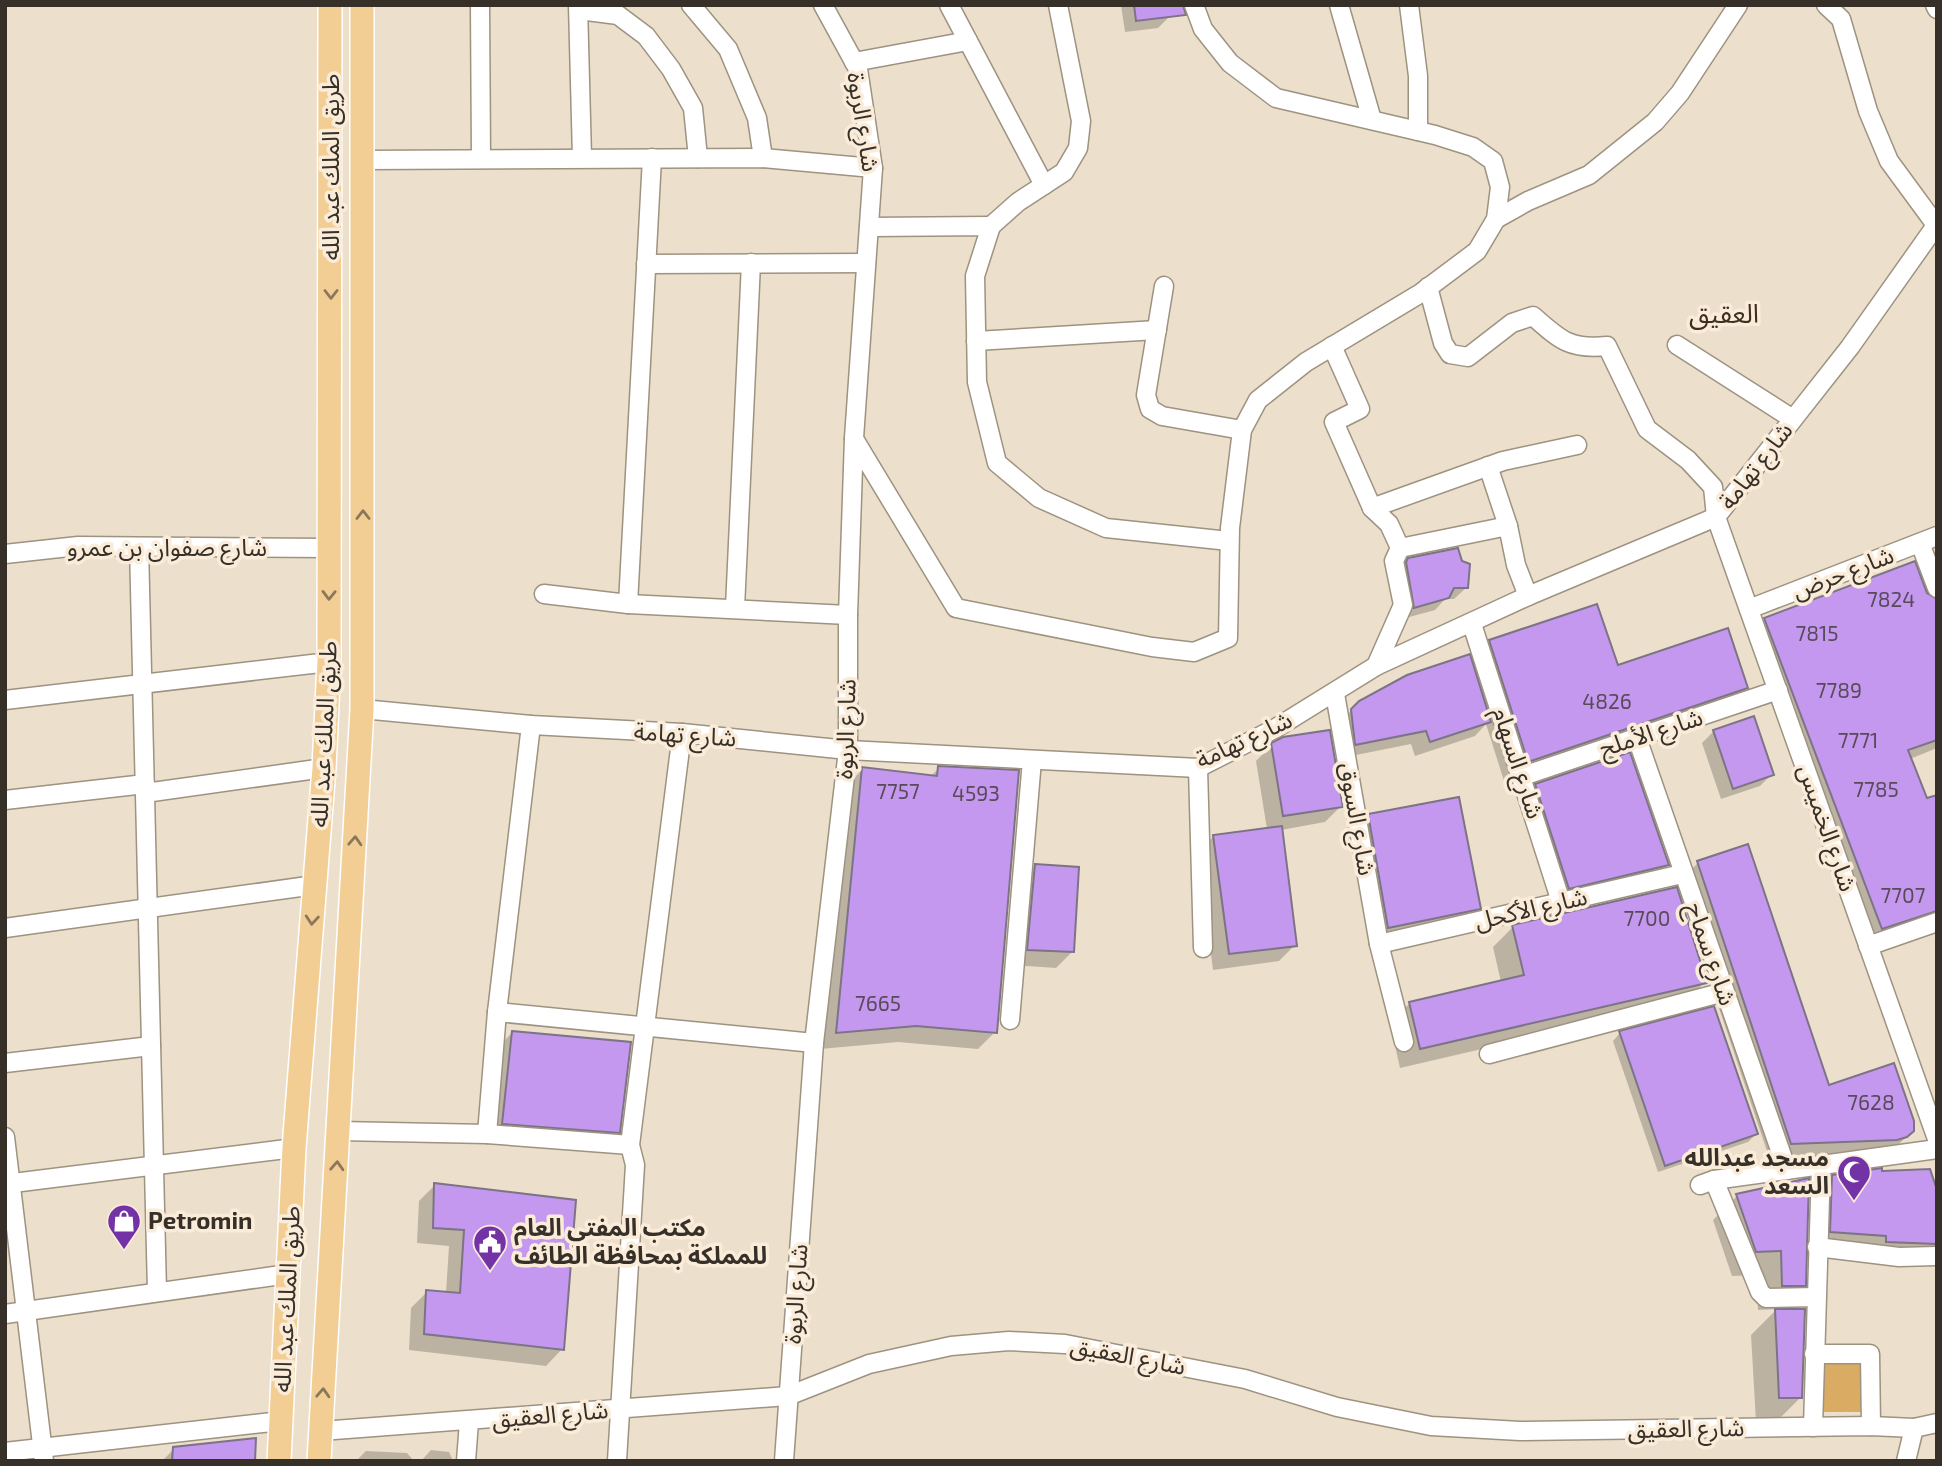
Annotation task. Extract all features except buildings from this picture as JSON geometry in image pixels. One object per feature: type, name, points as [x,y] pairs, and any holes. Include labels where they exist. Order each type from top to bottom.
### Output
[{"type":"main road","name":"طريق الملك عبد الله","points":[[279,1461],[294,1148],[324,768],[329,662],[330,5]]},
{"type":"main road","name":"طريق الملك عبد الله","points":[[318,1461],[362,709],[362,5]]},
{"type":"street","points":[[480,5],[481,159]]},
{"type":"street","points":[[691,5],[728,49],[757,118],[763,158]]},
{"type":"street","name":"شارع الربوة","points":[[784,1461],[814,1043],[848,750],[848,615],[854,438],[873,168],[854,62],[823,5]]},
{"type":"street","points":[[949,5],[1044,185]]},
{"type":"street","points":[[1058,5],[1081,121],[1078,148],[1065,172],[1018,202],[990,226],[975,276],[977,382],[997,463],[1040,498],[1106,528],[1229,541]]},
{"type":"street","points":[[854,438],[957,608],[1152,647],[1194,652],[1228,638],[1229,541],[1242,430],[1258,400],[1306,362],[1428,287],[1477,250],[1496,219],[1500,187],[1493,161],[1473,147],[1418,131],[1276,98],[1230,63],[1203,29],[1194,5]]},
{"type":"street","points":[[1339,5],[1372,120]]},
{"type":"street","points":[[1409,5],[1418,76],[1418,131]]},
{"type":"street","points":[[1496,219],[1528,201],[1589,175],[1655,122],[1681,93],[1738,5]]},
{"type":"street","points":[[1826,5],[1841,19],[1868,111],[1889,161],[1936,224]]},
{"type":"street","points":[[582,158],[579,8],[618,15],[646,36],[671,69],[693,108],[698,158]]},
{"type":"street","points":[[854,62],[968,41]]},
{"type":"street","points":[[628,604],[652,158]]},
{"type":"street","points":[[364,160],[763,158],[873,168]]},
{"type":"street","name":"شارع تهامة","points":[[362,709],[531,725],[682,733],[848,750],[1198,768],[1335,694],[1376,666],[1528,596],[1716,517],[1850,347],[1936,224]]},
{"type":"street","points":[[869,227],[990,226]]},
{"type":"street","points":[[646,264],[866,263]]},
{"type":"street","points":[[734,608],[751,264]]},
{"type":"street","points":[[1164,286],[1146,396],[1150,409],[1162,416],[1242,430]]},
{"type":"street","name":"شارع الخميس","points":[[1428,287],[1443,342],[1450,354],[1468,356],[1511,323],[1533,316],[1553,334],[1580,349],[1607,346],[1647,429],[1688,460],[1713,487],[1716,517],[1937,1139]]},
{"type":"street","points":[[976,341],[1157,330]]},
{"type":"street","points":[[1678,345],[1793,419]]},
{"type":"street","points":[[1332,346],[1360,409],[1334,422],[1372,508],[1389,524],[1400,548],[1394,561],[1403,605],[1376,666]]},
{"type":"street","points":[[1372,508],[1488,466],[1577,446]]},
{"type":"street","points":[[1488,466],[1508,526],[1516,565],[1528,596]]},
{"type":"street","points":[[1400,548],[1508,526]]},
{"type":"street","name":"شارع حرض","points":[[1749,609],[1937,536]]},
{"type":"street","points":[[1920,543],[1937,588]]},
{"type":"street","name":"شارع صفوان بن عمرو","points":[[5,554],[78,546],[330,548]]},
{"type":"street","points":[[139,547],[157,1293]]},
{"type":"street","points":[[544,594],[628,604],[848,615]]},
{"type":"street","name":"شارع السهام","points":[[1472,624],[1523,776],[1561,902]]},
{"type":"street","points":[[5,700],[329,662]]},
{"type":"street","name":"شارع الأملح","points":[[1523,776],[1779,690]]},
{"type":"street","name":"شارع السوق","points":[[1335,694],[1379,944],[1404,1042]]},
{"type":"street","points":[[487,1134],[497,1012],[531,725]]},
{"type":"street","points":[[617,1461],[635,1165],[630,1145],[682,733]]},
{"type":"street","name":"شارع سماح","points":[[1637,738],[1787,1170]]},
{"type":"street","points":[[1010,1020],[1032,760]]},
{"type":"street","points":[[5,800],[324,768]]},
{"type":"street","points":[[1198,768],[1203,948]]},
{"type":"street","name":"شارع الأكحل","points":[[1379,944],[1682,874]]},
{"type":"street","points":[[5,928],[314,885]]},
{"type":"street","points":[[1868,946],[1937,922]]},
{"type":"street","points":[[1489,1054],[1724,992]]},
{"type":"street","points":[[497,1012],[814,1043]]},
{"type":"street","points":[[5,1063],[151,1046]]},
{"type":"street","points":[[339,1131],[487,1134],[630,1145]]},
{"type":"street","points":[[5,1137],[8,1183],[43,1454]]},
{"type":"street","points":[[8,1183],[294,1148]]},
{"type":"street","points":[[1815,1297],[1766,1298],[1760,1292],[1707,1182],[1937,1149]]},
{"type":"street","points":[[1813,1427],[1821,1166]]},
{"type":"street","points":[[1817,1247],[1899,1257],[1937,1256]]},
{"type":"street","points":[[5,1314],[288,1274]]},
{"type":"street","name":"شارع العقيق","points":[[321,1431],[789,1396],[869,1364],[951,1346],[1009,1340],[1065,1343],[1245,1379],[1337,1406],[1431,1426],[1520,1431],[1871,1426],[1914,1428],[1937,1423]]},
{"type":"street","points":[[1814,1354],[1870,1354],[1871,1426]]},
{"type":"street","points":[[5,1452],[43,1454],[281,1421]]},
{"type":"street","points":[[466,1461],[469,1422]]},
{"type":"street","points":[[1906,1461],[1914,1428]]},
{"type":"shaded area","points":[[1820,1363],[1862,1363],[1862,1412],[1820,1412]]},
{"type":"place","name":"مسجد عبدالله السعد","points":[[1854,1202]]},
{"type":"place","name":"Petromin","points":[[124,1251]]},
{"type":"place","name":"مكتب المفتي العام للمملكة بمحافظة الطائف","points":[[490,1272]]},
{"type":"district","name":"العقيق","points":[[1724,314]]}]
